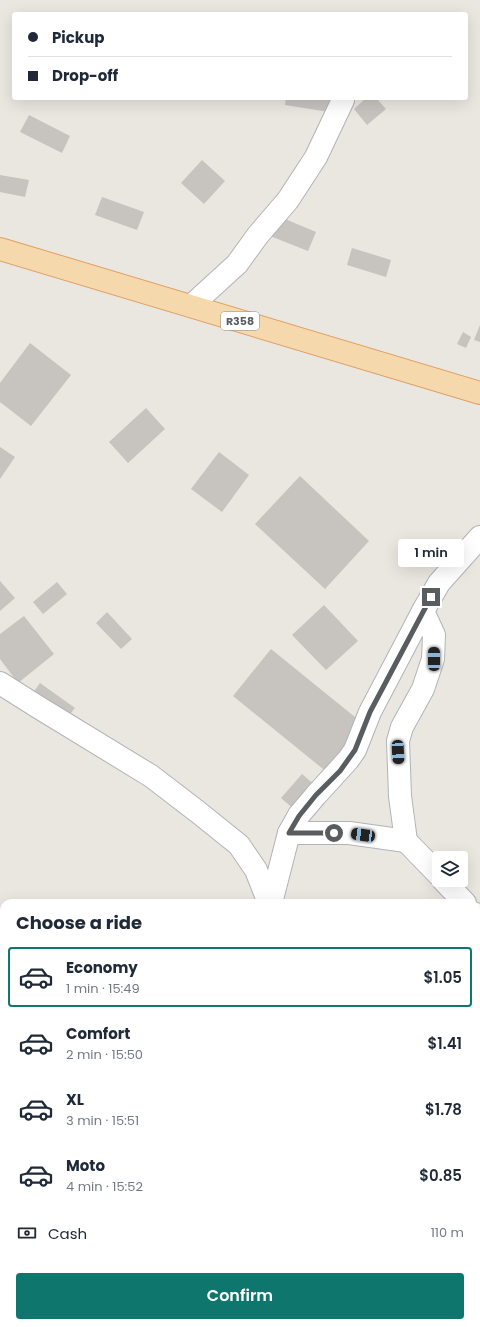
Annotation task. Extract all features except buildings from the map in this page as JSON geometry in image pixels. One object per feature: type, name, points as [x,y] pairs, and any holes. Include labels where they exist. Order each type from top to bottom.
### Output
[{"type":"main road","name":"R358","points":[[0,249],[480,392]]},
{"type":"street","points":[[191,306],[237,264],[288,200],[316,157],[343,100]]},
{"type":"street","points":[[271,899],[289,833],[299,816],[316,795],[340,771],[355,750],[370,712],[439,583],[480,537]]},
{"type":"street","points":[[423,611],[434,635],[434,659],[422,689],[402,727],[398,741],[400,796],[406,841],[432,868]]},
{"type":"street","points":[[0,683],[151,776],[239,845],[256,870],[268,899]]},
{"type":"street","points":[[289,833],[349,833],[406,841]]},
{"type":"street","points":[[450,887],[461,899]]},
{"type":"route","points":[[334,833],[289,833],[299,816],[316,795],[340,771],[355,750],[370,712],[431,597]]}]
